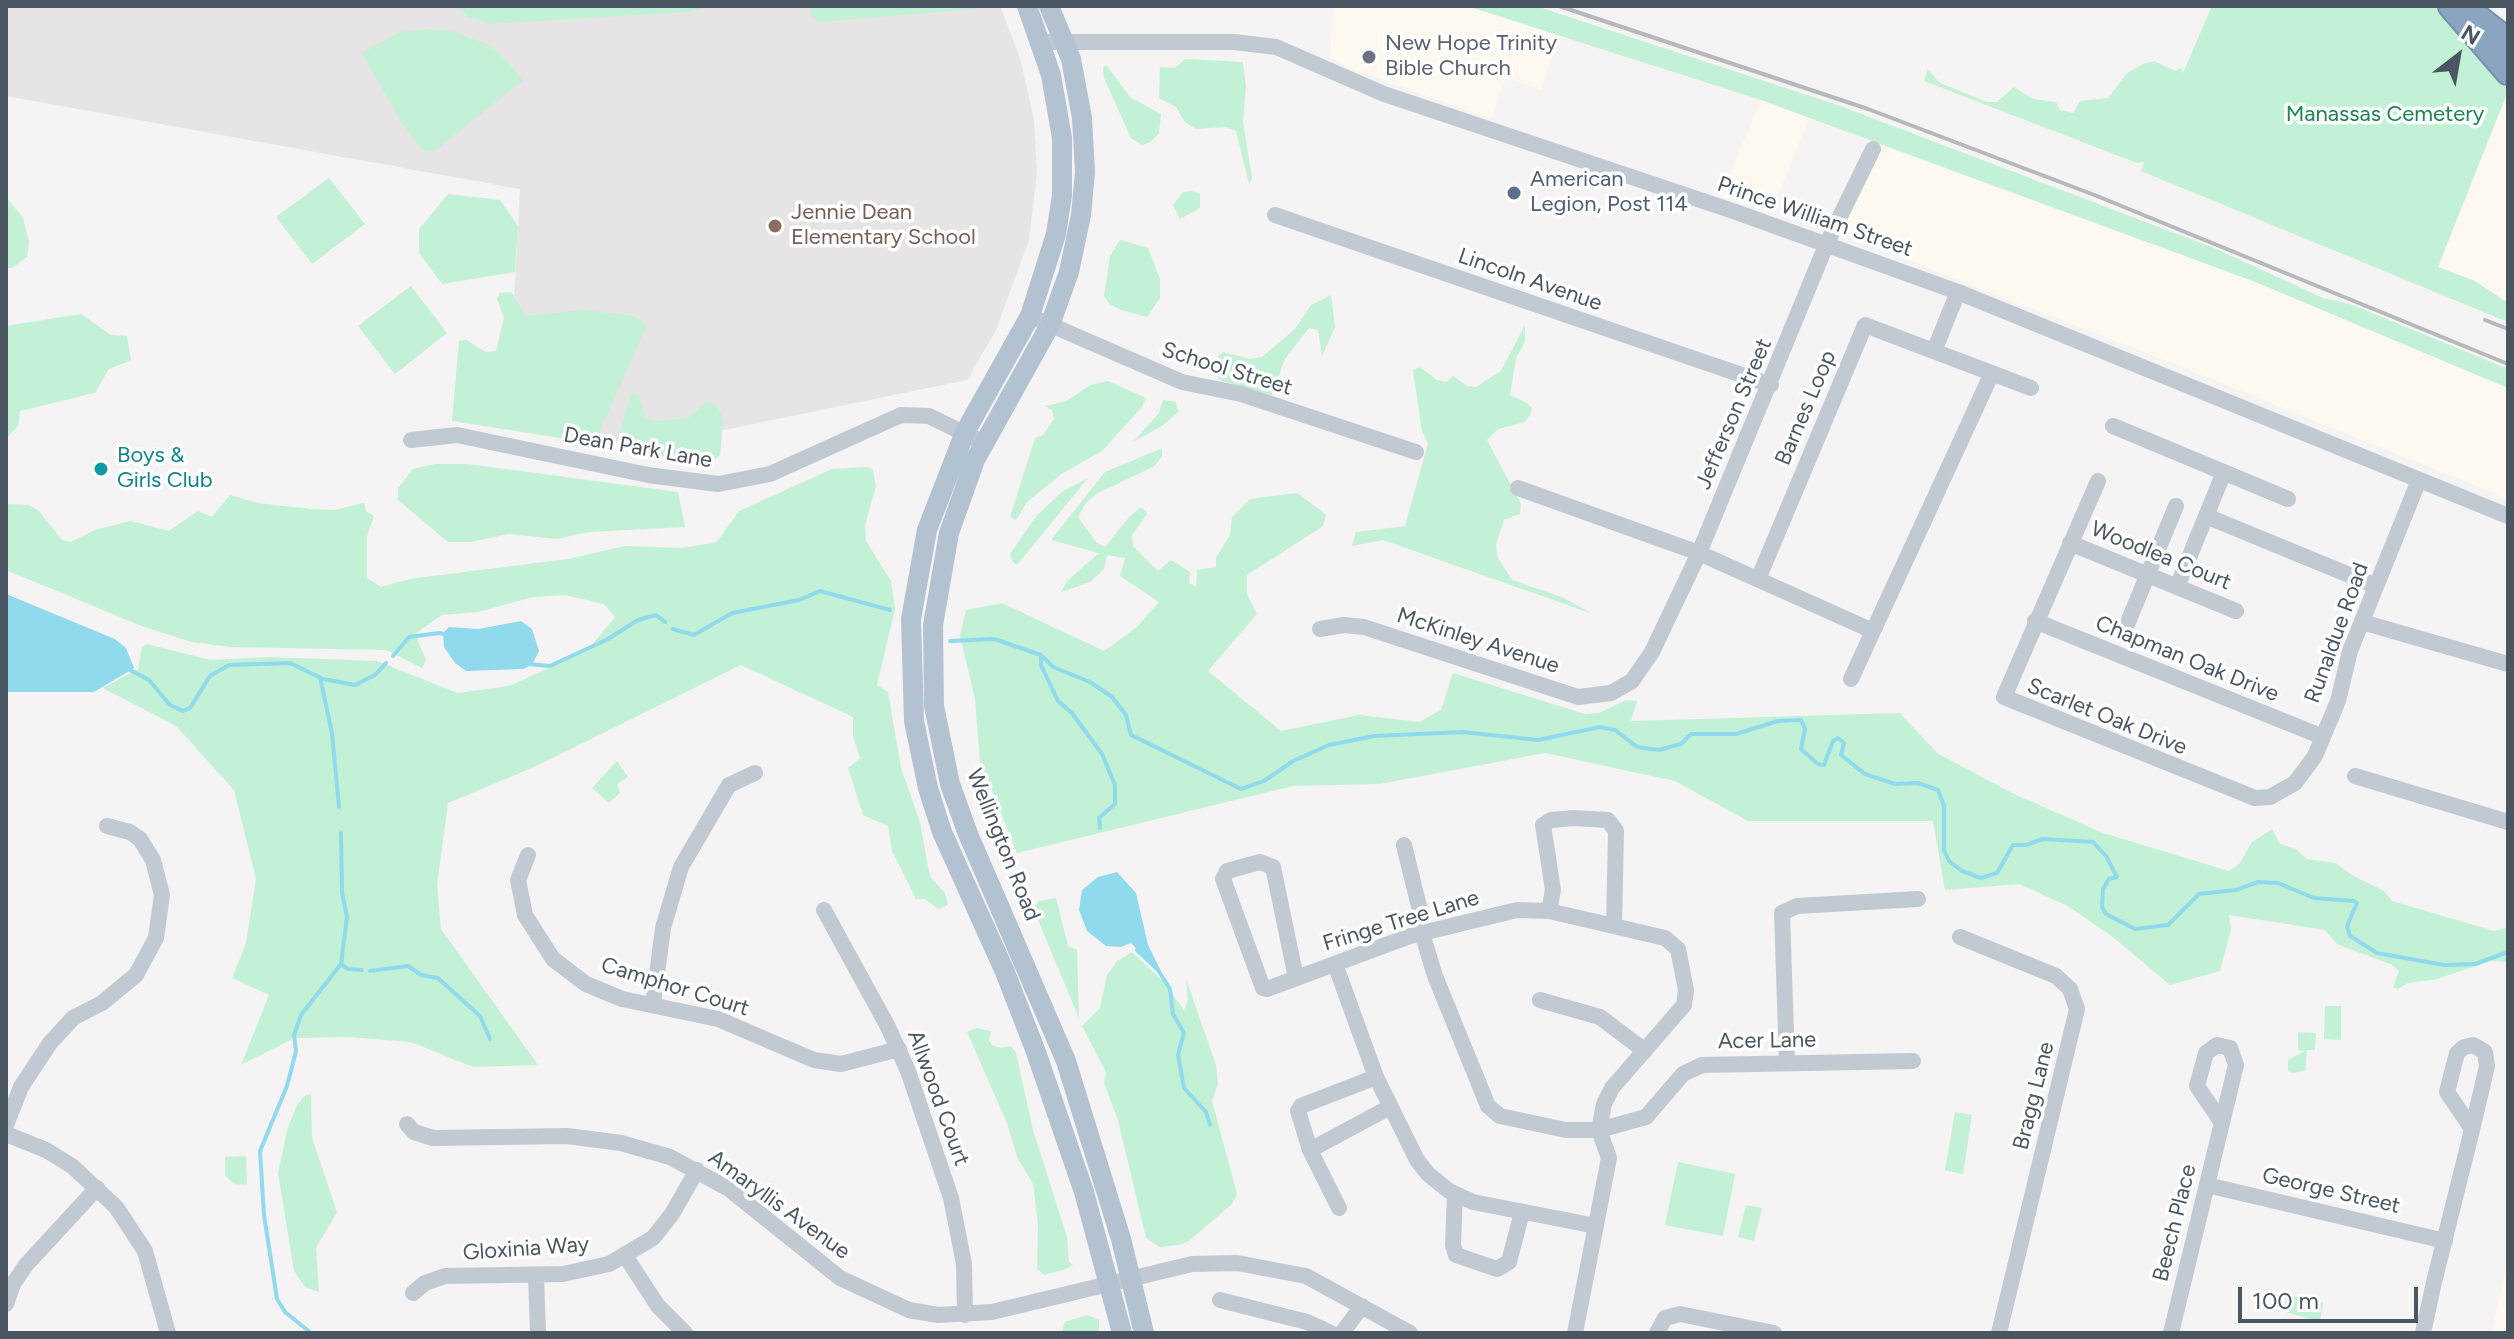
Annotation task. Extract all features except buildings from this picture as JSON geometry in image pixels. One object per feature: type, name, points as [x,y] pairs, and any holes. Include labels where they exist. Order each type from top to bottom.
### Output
[{"type":"highway","points":[[2451,6],[2508,72]]},
{"type":"highway","points":[[2466,6],[2508,41]]},
{"type":"main road","name":"Wellington Road","points":[[1027,6],[1051,75],[1062,138],[1062,195],[1056,234],[1030,316],[965,432],[927,530],[914,590],[910,657],[918,746],[942,832],[1005,972],[1084,1192],[1144,1333]]},
{"type":"main road","name":"Wellington Road","points":[[1049,6],[1066,44],[1082,118],[1085,172],[1081,215],[1069,272],[1050,325],[984,443],[949,533],[938,584],[932,675],[939,739],[968,834],[1066,1061],[1122,1282],[1122,1333]]},
{"type":"street","name":"Prince William Street","points":[[1040,42],[1225,41],[1276,47],[1384,94],[1827,243],[1958,292],[2508,516]]},
{"type":"street","name":"Jefferson Street","points":[[1622,688],[1652,652],[1699,553],[1771,385],[1827,243],[1873,149]]},
{"type":"street","name":"Lincoln Avenue","points":[[1275,215],[1771,385]]},
{"type":"street","points":[[1934,351],[1958,292]]},
{"type":"street","name":"School Street","points":[[1030,316],[1182,382],[1241,394],[1416,452]]},
{"type":"street","name":"Barnes Loop","points":[[1759,577],[1865,325],[2031,388]]},
{"type":"street","points":[[1851,679],[1992,373]]},
{"type":"street","name":"Dean Park Lane","points":[[411,440],[446,435],[468,437],[648,475],[718,484],[770,474],[901,415],[929,416],[984,443]]},
{"type":"street","points":[[2113,426],[2288,499]]},
{"type":"street","points":[[2177,587],[2224,472]]},
{"type":"street","name":"Runaldue Road","points":[[2283,791],[2302,776],[2323,737],[2362,622],[2419,480]]},
{"type":"street","name":"Scarlet Oak Drive","points":[[2098,481],[2004,692],[2007,701],[2251,798],[2270,797],[2283,791]]},
{"type":"street","points":[[1518,488],[1759,577],[1873,631]]},
{"type":"street","points":[[2124,632],[2176,506]]},
{"type":"street","points":[[2206,516],[2376,586]]},
{"type":"street","name":"Woodlea Court","points":[[2070,543],[2236,611]]},
{"type":"street","name":"Chapman Oak Drive","points":[[2035,621],[2323,737]]},
{"type":"street","points":[[2362,622],[2508,664]]},
{"type":"street","name":"McKinley Avenue","points":[[1320,629],[1344,625],[1364,627],[1578,697],[1595,697],[1622,688]]},
{"type":"street","points":[[653,1004],[663,928],[681,867],[729,785],[755,773]]},
{"type":"street","points":[[2355,776],[2508,822]]},
{"type":"street","points":[[1549,911],[1553,890],[1543,825],[1551,820],[1574,818],[1608,820],[1616,831],[1614,926]]},
{"type":"street","points":[[6,1125],[21,1087],[50,1043],[73,1018],[102,1003],[136,975],[156,938],[162,895],[153,860],[140,839],[119,828],[107,826]]},
{"type":"street","points":[[1404,845],[1421,915],[1422,933]]},
{"type":"street","name":"Camphor Court","points":[[528,855],[518,880],[520,901],[541,945],[586,984],[622,999],[718,1019],[795,1053],[833,1064],[862,1061],[899,1049]]},
{"type":"street","name":"Fringe Tree Lane","points":[[1296,978],[1273,867],[1264,861],[1224,875],[1260,986],[1267,989],[1422,933],[1517,910],[1549,911],[1665,938],[1678,949],[1686,990],[1684,1005],[1612,1088],[1599,1130]]},
{"type":"street","points":[[1787,1062],[1782,913],[1797,906],[1918,899]]},
{"type":"street","name":"Allwood Court","points":[[824,910],[899,1049],[951,1198],[964,1264],[965,1315]]},
{"type":"street","name":"Acer Lane","points":[[1422,933],[1454,1026],[1493,1112],[1566,1130],[1599,1130],[1646,1117],[1663,1101],[1674,1083],[1693,1068],[1712,1063],[1913,1061]]},
{"type":"street","name":"Bragg Lane","points":[[1960,937],[2056,976],[2070,989],[2077,1009],[1999,1333]]},
{"type":"street","points":[[1335,964],[1390,1107],[1417,1160],[1438,1183],[1473,1202],[1596,1226]]},
{"type":"street","points":[[1540,1000],[1600,1017],[1645,1051]]},
{"type":"street","points":[[1339,1208],[1310,1150],[1298,1114],[1301,1106],[1376,1077]]},
{"type":"street","points":[[1310,1150],[1390,1107]]},
{"type":"street","name":"Beech Place","points":[[2171,1333],[2222,1123]]},
{"type":"street","name":"Amaryllis Avenue","points":[[407,1124],[414,1132],[433,1138],[597,1139],[649,1150],[697,1170],[729,1189],[840,1278],[862,1291],[909,1310],[965,1315],[1025,1306],[1192,1264],[1217,1262],[1262,1265],[1306,1276],[1410,1333]]},
{"type":"street","points":[[2423,1333],[2472,1129]]},
{"type":"street","points":[[1575,1333],[1609,1158],[1599,1130]]},
{"type":"street","points":[[6,1134],[46,1150],[97,1188],[116,1207],[145,1251],[168,1333]]},
{"type":"street","name":"Gloxinia Way","points":[[413,1293],[425,1283],[445,1276],[536,1275],[593,1269],[626,1257],[662,1229],[697,1170]]},
{"type":"street","name":"George Street","points":[[2207,1185],[2445,1241]]},
{"type":"street","points":[[6,1304],[13,1284],[26,1265],[97,1188]]},
{"type":"street","points":[[1455,1194],[1453,1250],[1461,1259],[1497,1269],[1509,1262],[1522,1212]]},
{"type":"street","points":[[626,1257],[658,1306],[685,1333]]},
{"type":"street","points":[[536,1275],[538,1333]]},
{"type":"street","points":[[1220,1300],[1307,1322],[1331,1333]]},
{"type":"street","points":[[1342,1333],[1362,1306]]},
{"type":"street","points":[[1657,1333],[1665,1318],[1680,1314],[1774,1333]]},
{"type":"shaded area","name":"Jennie Dean Elementary School","points":[[6,6],[1000,6],[1020,58],[1034,120],[1037,172],[1029,240],[996,330],[967,380],[646,446],[507,428],[520,189],[6,96]]},
{"type":"shaded area","points":[[1333,6],[1467,6],[1559,35],[1541,90],[1506,78],[1491,119],[1344,66],[1330,57]]},
{"type":"shaded area","points":[[2508,91],[2508,303],[2475,281],[2438,267]]},
{"type":"shaded area","points":[[1761,100],[1809,118],[1771,213],[1720,197]]},
{"type":"shaded area","points":[[1883,146],[2253,281],[2508,388],[2508,499],[2167,361],[1840,234]]},
{"type":"shaded area","points":[[2508,1262],[2508,1333],[2491,1333]]},
{"type":"green space","points":[[454,6],[711,6],[687,12],[490,24],[469,17]]},
{"type":"green space","points":[[811,6],[975,6],[975,9],[819,22],[812,16]]},
{"type":"green space","points":[[1467,6],[1536,6],[1843,107],[2214,248],[2323,298],[2350,304],[2508,369],[2508,388],[2253,281],[1761,100]]},
{"type":"green space","name":"Manassas Cemetery","points":[[2212,6],[2442,6],[2508,86],[2508,91],[2438,267],[2475,281],[2508,303],[2508,322],[2141,171],[2144,162],[2137,163],[1924,81],[1928,69],[1940,83],[1987,102],[1997,102],[2014,87],[2033,99],[2056,102],[2060,110],[2073,113],[2080,101],[2108,98],[2127,73],[2143,64],[2154,61],[2175,71],[2181,68],[2183,73]]},
{"type":"green space","points":[[429,29],[455,32],[484,43],[499,53],[523,80],[433,152],[423,151],[401,122],[362,53],[400,32]]},
{"type":"green space","points":[[1185,59],[1243,62],[1246,87],[1243,122],[1252,178],[1249,184],[1236,131],[1225,127],[1196,129],[1185,122],[1176,107],[1159,98],[1160,67],[1175,68]]},
{"type":"green space","points":[[1107,66],[1130,97],[1161,114],[1159,133],[1150,142],[1142,145],[1131,138],[1104,78],[1103,67]]},
{"type":"green space","points":[[329,178],[365,224],[312,264],[276,217]]},
{"type":"green space","points":[[1183,192],[1200,194],[1200,208],[1180,219],[1173,205]]},
{"type":"green space","points":[[448,194],[500,200],[518,226],[515,272],[442,284],[419,253],[419,229]]},
{"type":"green space","points":[[6,197],[23,218],[29,242],[27,257],[12,268],[6,268]]},
{"type":"green space","points":[[1120,240],[1148,248],[1160,279],[1160,298],[1147,317],[1121,310],[1109,304],[1104,296],[1110,256]]},
{"type":"green space","points":[[411,286],[447,333],[395,374],[358,326]]},
{"type":"green space","points":[[511,292],[526,316],[583,310],[635,316],[644,322],[646,328],[597,437],[586,442],[452,421],[459,341],[466,340],[486,352],[496,351],[504,318],[497,299],[500,293]]},
{"type":"green space","points":[[1331,295],[1335,327],[1322,356],[1318,330],[1309,328],[1285,359],[1271,397],[1220,380],[1216,374],[1218,356],[1223,352],[1250,359],[1262,357],[1295,329],[1311,305]]},
{"type":"green space","points":[[81,314],[111,335],[127,336],[131,360],[109,369],[95,393],[20,411],[18,426],[6,439],[6,326]]},
{"type":"green space","points":[[1525,325],[1525,342],[1516,358],[1510,395],[1532,408],[1530,415],[1525,422],[1498,429],[1487,440],[1521,504],[1520,514],[1504,520],[1496,544],[1497,556],[1512,580],[1562,597],[1593,614],[1383,540],[1352,546],[1356,532],[1405,526],[1428,443],[1422,431],[1413,370],[1420,367],[1437,380],[1446,382],[1454,376],[1467,386],[1476,387],[1501,371]]},
{"type":"green space","points":[[1108,381],[1146,398],[1142,407],[1102,451],[1063,473],[1027,502],[1016,520],[1010,517],[1035,438],[1043,435],[1054,419],[1052,410],[1045,406],[1066,401],[1091,385]]},
{"type":"green space","points":[[631,394],[639,395],[645,418],[657,421],[688,418],[707,402],[718,407],[723,421],[720,456],[713,461],[680,463],[666,456],[640,454],[625,448],[619,436]]},
{"type":"green space","points":[[1163,400],[1176,402],[1178,412],[1162,426],[1133,442],[1159,413]]},
{"type":"green space","points":[[1162,448],[1162,456],[1155,466],[1096,494],[1078,517],[1097,543],[1105,547],[1130,516],[1140,508],[1145,510],[1147,514],[1132,535],[1133,546],[1158,571],[1171,560],[1190,572],[1189,583],[1196,587],[1197,570],[1216,567],[1216,558],[1230,535],[1232,517],[1250,499],[1298,493],[1326,515],[1323,526],[1247,575],[1247,594],[1257,614],[1208,671],[1281,731],[1359,715],[1419,722],[1441,710],[1453,673],[1585,714],[1599,713],[1626,700],[1637,701],[1631,721],[1900,713],[1937,753],[2012,793],[2103,833],[2229,871],[2240,863],[2252,842],[2272,829],[2280,844],[2296,849],[2307,859],[2336,863],[2353,876],[2384,891],[2392,901],[2494,931],[2508,927],[2508,962],[2491,961],[2437,979],[2408,983],[2398,989],[2393,987],[2399,971],[2392,965],[2337,944],[2325,930],[2229,915],[2231,929],[2220,971],[2170,985],[2114,938],[2068,906],[2019,884],[1945,890],[1933,821],[1748,821],[1675,781],[1545,753],[1380,784],[1293,786],[1017,853],[980,761],[975,699],[960,636],[966,610],[1002,603],[1104,651],[1137,627],[1159,602],[1120,576],[1125,558],[1107,555],[1104,569],[1090,582],[1061,592],[1067,581],[1099,553],[1051,540],[1105,472]]},
{"type":"green space","points":[[435,464],[468,464],[678,492],[685,527],[588,532],[557,539],[508,534],[471,542],[448,542],[398,500],[398,488],[413,469]]},
{"type":"green space","points":[[867,467],[873,470],[876,486],[865,525],[866,541],[891,581],[895,609],[877,685],[888,692],[901,768],[920,822],[931,878],[945,893],[948,905],[938,909],[925,899],[916,899],[892,851],[888,826],[863,815],[848,768],[860,758],[853,737],[853,717],[741,665],[532,768],[448,803],[437,885],[441,929],[538,1065],[473,1067],[411,1042],[349,1037],[295,1038],[241,1065],[269,995],[232,978],[246,943],[256,879],[234,790],[176,726],[103,688],[138,669],[142,647],[147,644],[211,660],[269,657],[377,661],[458,693],[509,686],[587,651],[615,617],[604,604],[565,595],[533,597],[478,612],[442,615],[415,634],[426,660],[422,668],[387,650],[230,647],[191,642],[139,625],[6,570],[6,504],[29,505],[40,512],[62,540],[71,542],[95,530],[130,521],[169,531],[198,511],[212,517],[230,495],[258,503],[311,509],[334,510],[364,503],[366,511],[374,516],[367,536],[367,578],[381,587],[409,579],[568,559],[625,546],[683,548],[717,542],[739,511],[832,469]]},
{"type":"green space","points":[[1088,478],[1017,565],[1012,561],[1010,554],[1037,515],[1063,491]]},
{"type":"green space","points":[[617,761],[628,777],[617,784],[620,793],[609,803],[592,788]]},
{"type":"green space","points":[[1056,898],[1068,946],[1077,950],[1079,1018],[1033,908],[1039,901]]},
{"type":"green space","points":[[1132,952],[1164,982],[1184,1010],[1188,1000],[1186,979],[1216,1065],[1218,1084],[1212,1101],[1237,1194],[1232,1204],[1189,1241],[1178,1245],[1160,1247],[1146,1238],[1118,1120],[1104,1083],[1106,1072],[1082,1026],[1100,1008],[1107,975],[1117,961]]},
{"type":"green space","points":[[2325,1006],[2341,1006],[2341,1040],[2324,1039]]},
{"type":"green space","points":[[977,1028],[991,1031],[989,1040],[992,1045],[1000,1048],[1011,1046],[1016,1053],[1033,1130],[1067,1237],[1069,1262],[1073,1265],[1066,1269],[1044,1275],[1037,1269],[1038,1224],[1033,1184],[1017,1157],[1007,1123],[967,1032]]},
{"type":"green space","points":[[2298,1032],[2316,1033],[2315,1050],[2307,1050],[2305,1071],[2292,1073],[2288,1071],[2288,1060],[2305,1051],[2298,1050]]},
{"type":"green space","points":[[311,1094],[312,1138],[337,1212],[316,1248],[319,1292],[305,1287],[294,1271],[278,1173],[288,1127],[297,1105],[304,1096]]},
{"type":"green space","points":[[1955,1112],[1972,1115],[1963,1174],[1945,1170]]},
{"type":"green space","points":[[246,1156],[247,1185],[234,1184],[225,1175],[225,1157]]},
{"type":"green space","points":[[1678,1162],[1735,1174],[1723,1236],[1665,1225]]},
{"type":"green space","points":[[1746,1205],[1762,1208],[1754,1241],[1738,1237]]},
{"type":"green space","points":[[2288,1295],[2323,1303],[2320,1322],[2282,1311]]},
{"type":"green space","points":[[1087,1315],[1099,1320],[1099,1333],[1062,1331],[1065,1322]]},
{"type":"water","points":[[6,594],[115,639],[126,648],[134,668],[94,692],[6,692]]},
{"type":"water","points":[[521,621],[532,629],[539,651],[532,665],[523,669],[466,671],[455,663],[444,647],[443,633],[449,627],[478,629]]},
{"type":"water","points":[[1117,872],[1136,893],[1148,945],[1165,979],[1131,943],[1121,947],[1106,946],[1087,931],[1079,910],[1082,890],[1098,877]]},
{"type":"waterway","points":[[673,629],[694,635],[732,613],[799,600],[820,591],[890,610]]},
{"type":"waterway","points":[[528,664],[550,666],[608,639],[638,620],[656,615],[665,622]]},
{"type":"waterway","points":[[393,656],[409,637],[439,633],[448,635]]},
{"type":"waterway","points":[[950,641],[994,639],[1041,655],[1053,667],[1090,682],[1112,697],[1126,715],[1131,735],[1241,789],[1264,781],[1293,761],[1329,745],[1374,736],[1463,732],[1538,740],[1600,727],[1615,730],[1637,747],[1659,750],[1681,744],[1691,734],[1736,734],[1778,721],[1801,720],[1805,729],[1801,749],[1818,764],[1824,765],[1833,741],[1838,738],[1844,743],[1841,755],[1865,774],[1895,784],[1918,783],[1938,790],[1944,806],[1944,850],[1949,861],[1962,871],[1981,878],[1997,873],[2013,845],[2026,845],[2043,839],[2093,842],[2106,856],[2117,877],[2109,879],[2103,889],[2102,907],[2106,914],[2135,929],[2168,925],[2199,894],[2236,890],[2258,882],[2278,883],[2314,898],[2357,903],[2347,926],[2350,936],[2377,953],[2444,965],[2475,964],[2508,952]]},
{"type":"waterway","points":[[1041,655],[1041,665],[1058,701],[1072,713],[1102,754],[1115,785],[1115,804],[1099,818],[1100,828]]},
{"type":"waterway","points":[[128,669],[149,680],[170,705],[183,711],[190,708],[210,676],[229,665],[290,663],[323,679],[355,685],[375,675],[386,663]]},
{"type":"waterway","points":[[320,677],[332,733],[339,807]]},
{"type":"waterway","points":[[311,1333],[285,1312],[277,1299],[264,1215],[260,1151],[287,1086],[296,1051],[294,1035],[301,1015],[341,964],[347,917],[342,892],[341,833]]},
{"type":"waterway","points":[[1137,950],[1158,970],[1170,989],[1173,1014],[1184,1033],[1178,1055],[1184,1088],[1206,1112],[1210,1125]]},
{"type":"waterway","points":[[341,964],[348,969],[362,970]]},
{"type":"waterway","points":[[370,971],[408,966],[421,975],[438,978],[480,1016],[490,1039]]},
{"type":"railway","points":[[1559,6],[1868,109],[2097,196],[2508,364]]},
{"type":"railway","points":[[2485,320],[2508,329]]},
{"type":"place","name":"New Hope Trinity Bible Church","points":[[1369,57]]},
{"type":"place","name":"American Legion, Post 114","points":[[1514,193]]},
{"type":"place","name":"Jennie Dean Elementary School","points":[[775,226]]},
{"type":"place","name":"Boys & Girls Club","points":[[101,469]]}]
